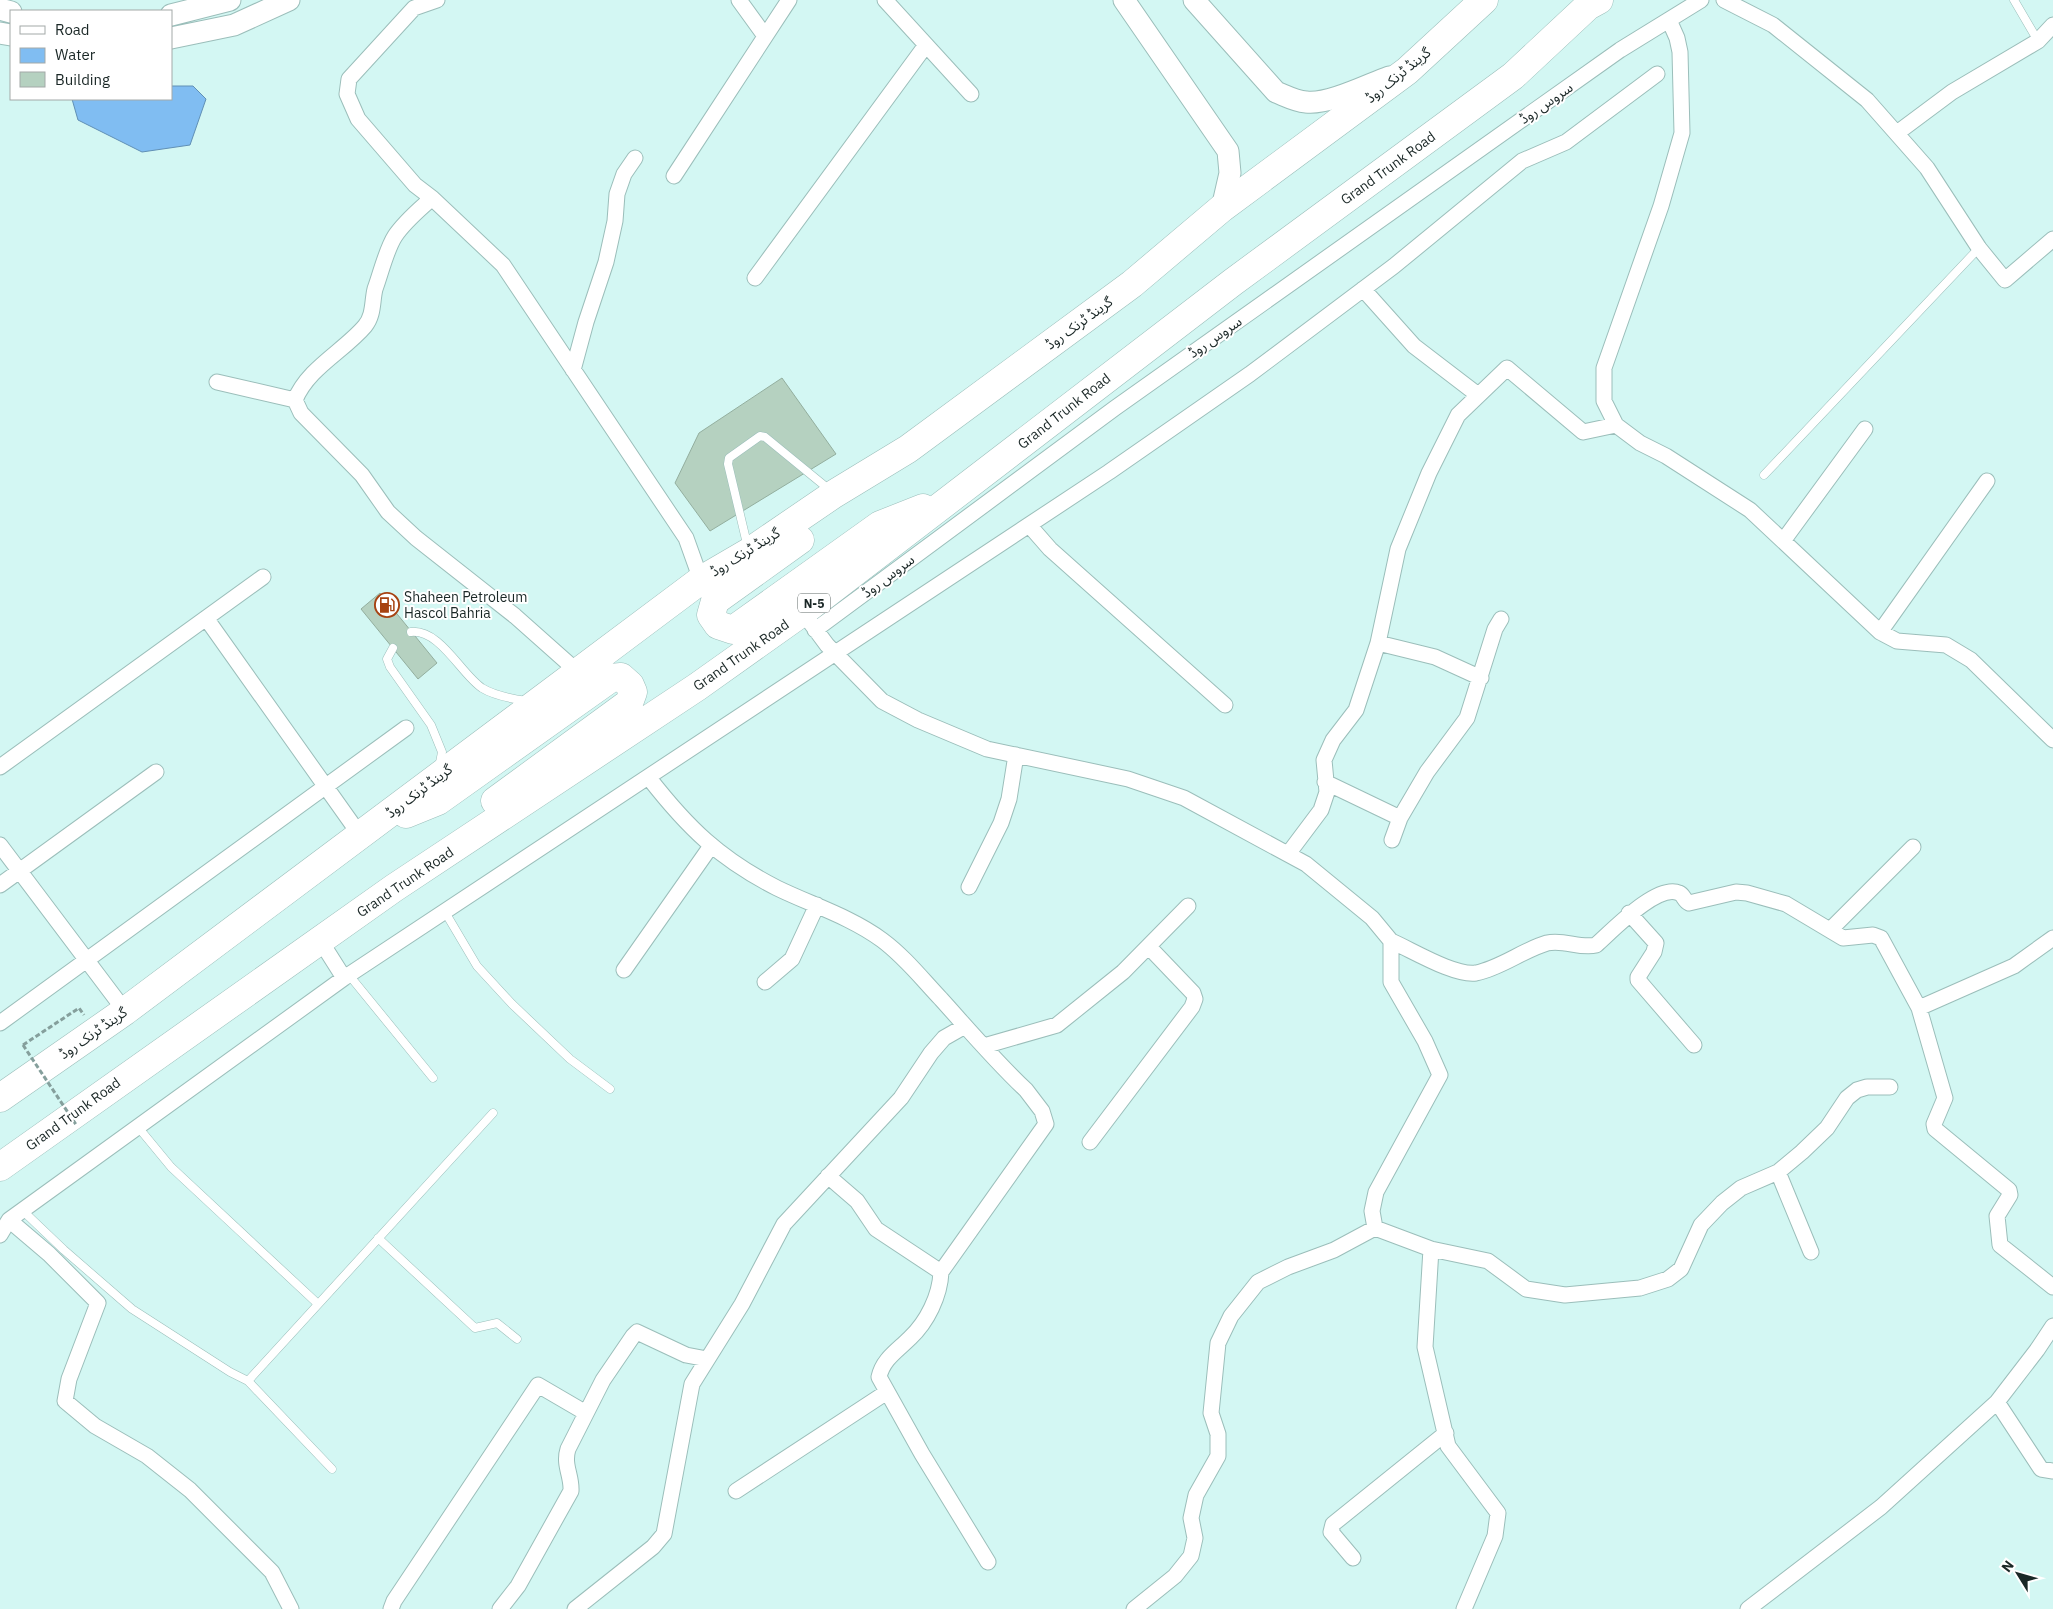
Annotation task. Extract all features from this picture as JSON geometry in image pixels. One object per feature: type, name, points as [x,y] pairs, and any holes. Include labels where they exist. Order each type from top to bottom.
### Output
[{"type":"highway","name":"گرینڈ ٹرنک روڈ","points":[[0,1098],[125,1011],[701,580],[749,552],[834,494],[908,449],[1132,284],[1222,208],[1407,71],[1484,0]]},
{"type":"highway","name":"Grand Trunk Road","points":[[0,1166],[394,888],[697,687],[809,620],[952,497],[1232,282],[1513,76],[1594,2]]},
{"type":"highway","points":[[908,449],[853,502],[715,601],[710,615],[718,626],[732,630],[880,525],[952,497]]},
{"type":"highway","points":[[365,832],[438,801],[611,678],[621,677],[630,685],[633,692],[629,703],[459,827],[394,888]]},
{"type":"main road","points":[[172,15],[230,0]]},
{"type":"main road","points":[[172,38],[234,25],[289,0]]},
{"type":"main road","points":[[1124,0],[1228,151],[1230,173],[1222,208]]},
{"type":"main road","points":[[1194,0],[1276,92],[1291,99],[1308,103],[1325,100],[1407,71]]},
{"type":"street","points":[[437,0],[414,8],[349,79],[347,94],[358,119],[415,185],[432,198],[502,265],[686,538],[701,580]]},
{"type":"street","points":[[739,0],[765,36]]},
{"type":"street","points":[[674,176],[789,0]]},
{"type":"street","points":[[885,0],[971,94]]},
{"type":"street","name":"سروس روڈ","points":[[809,620],[1123,402],[1620,50],[1701,0]]},
{"type":"street","points":[[1724,0],[1772,25],[1867,100],[1927,168],[1979,248],[2005,280],[2053,239]]},
{"type":"street","points":[[1669,20],[1677,38],[1680,52],[1682,133],[1661,206],[1604,368],[1604,401],[1616,424],[1640,443],[1666,456],[1750,510],[1880,632],[1897,641],[1946,645],[1971,660],[2053,740]]},
{"type":"street","points":[[1897,133],[1952,92],[2038,40],[2053,26]]},
{"type":"street","points":[[755,278],[926,45]]},
{"type":"street","points":[[0,1235],[9,1220],[22,1210],[347,976],[1109,472],[1250,374],[1363,289],[1522,161],[1566,142],[1657,74]]},
{"type":"street","points":[[573,370],[586,322],[606,262],[615,221],[617,194],[624,174],[635,158]]},
{"type":"street","points":[[295,400],[299,391],[318,369],[366,325],[372,312],[374,292],[394,238],[406,222],[432,198]]},
{"type":"street","points":[[1363,289],[1414,346],[1478,395]]},
{"type":"street","points":[[1288,854],[1321,810],[1327,792],[1324,760],[1333,740],[1356,710],[1378,643],[1398,549],[1428,473],[1458,415],[1507,368],[1583,432],[1616,424]]},
{"type":"street","points":[[217,382],[295,400],[302,413],[371,486],[388,512],[416,538],[516,616],[578,672]]},
{"type":"street","points":[[1783,541],[1866,429]]},
{"type":"street","points":[[1880,632],[1987,481]]},
{"type":"street","points":[[1029,525],[1050,549],[1226,706]]},
{"type":"street","points":[[0,767],[263,577]]},
{"type":"street","points":[[206,618],[327,786],[365,832]]},
{"type":"street","points":[[1392,840],[1400,818],[1427,772],[1467,718],[1495,629],[1501,619]]},
{"type":"street","points":[[809,620],[835,654],[882,701],[918,720],[987,749],[1128,779],[1184,798],[1306,864],[1372,918],[1391,941],[1461,973],[1476,972],[1548,943],[1561,942],[1590,946],[1596,945],[1630,913],[1672,891],[1680,893],[1689,903],[1736,892],[1748,893],[1786,904],[1843,938],[1873,934],[1881,938],[1919,1008],[1945,1098],[1934,1124],[1935,1129],[2009,1190],[2010,1195],[1997,1216],[2000,1245],[2053,1287]]},
{"type":"street","points":[[1378,643],[1435,657],[1481,678]]},
{"type":"street","points":[[0,1023],[406,728]]},
{"type":"street","points":[[968,887],[991,846],[1001,823],[1009,799],[1016,755]]},
{"type":"street","points":[[0,885],[156,772]]},
{"type":"street","points":[[649,778],[678,815],[711,846],[735,863],[777,887],[844,918],[881,939],[909,962],[965,1026],[1026,1090],[1042,1111],[1046,1124],[941,1272],[941,1290],[929,1311],[913,1336],[882,1366],[879,1377],[922,1454],[988,1562]]},
{"type":"street","points":[[1325,782],[1400,818]]},
{"type":"street","points":[[0,845],[125,1011]]},
{"type":"street","points":[[624,970],[711,846]]},
{"type":"street","points":[[1830,930],[1912,847]]},
{"type":"street","points":[[764,982],[792,959],[817,905]]},
{"type":"street","points":[[984,1046],[1057,1025],[1123,972],[1188,906]]},
{"type":"street","points":[[1630,913],[1656,943],[1654,952],[1638,980],[1694,1045]]},
{"type":"street","points":[[320,940],[347,976]]},
{"type":"street","points":[[1375,1228],[1372,1211],[1376,1192],[1440,1075],[1425,1041],[1391,982],[1391,941]]},
{"type":"street","points":[[1919,1008],[2014,966],[2051,945]]},
{"type":"street","points":[[1090,1142],[1192,1007],[1195,999],[1193,992],[1149,947]]},
{"type":"street","points":[[575,1609],[653,1546],[664,1534],[692,1384],[742,1304],[784,1224],[901,1098],[944,1038],[965,1026]]},
{"type":"street","points":[[1134,1609],[1175,1576],[1191,1556],[1195,1538],[1192,1518],[1196,1495],[1218,1456],[1218,1434],[1210,1413],[1218,1343],[1231,1316],[1258,1282],[1288,1267],[1334,1250],[1375,1228],[1431,1249],[1488,1261],[1526,1289],[1565,1295],[1640,1288],[1668,1279],[1681,1268],[1701,1225],[1722,1203],[1741,1188],[1778,1172],[1827,1128],[1847,1098],[1857,1090],[1867,1087],[1890,1087]]},
{"type":"street","points":[[1778,1172],[1811,1252]]},
{"type":"street","points":[[828,1176],[857,1201],[876,1229],[941,1272]]},
{"type":"street","points":[[9,1220],[49,1254],[98,1303],[69,1379],[65,1400],[95,1426],[147,1456],[190,1490],[272,1572],[291,1609]]},
{"type":"street","points":[[1431,1249],[1425,1346],[1448,1446],[1498,1513],[1495,1536],[1464,1609]]},
{"type":"street","points":[[1748,1609],[1881,1507],[1997,1402],[2053,1326]]},
{"type":"street","points":[[500,1609],[518,1586],[571,1491],[565,1458],[603,1380],[637,1332],[686,1355],[708,1359]]},
{"type":"street","points":[[391,1609],[394,1600],[538,1385],[586,1413]]},
{"type":"street","points":[[736,1491],[887,1392]]},
{"type":"street","points":[[1997,1402],[2041,1469],[2053,1471]]},
{"type":"street","points":[[1353,1558],[1331,1532],[1333,1524],[1446,1433]]},
{"type":"lane","points":[[2014,0],[2038,40]]},
{"type":"lane","points":[[1764,475],[1979,248]]},
{"type":"lane","points":[[749,552],[728,464],[729,458],[760,436],[765,437],[834,494]]},
{"type":"lane","points":[[411,632],[426,633],[482,688],[512,699],[537,702]]},
{"type":"lane","points":[[393,648],[387,659],[390,667],[431,725],[442,752],[437,777]]},
{"type":"lane","points":[[446,912],[477,966],[512,1004],[570,1059],[610,1089]]},
{"type":"lane","points":[[347,976],[433,1078]]},
{"type":"lane","points":[[248,1381],[493,1113]]},
{"type":"lane","points":[[138,1127],[171,1167],[318,1304]]},
{"type":"lane","points":[[22,1210],[64,1250],[132,1309],[230,1372],[248,1381],[332,1469]]},
{"type":"lane","points":[[378,1238],[475,1328],[497,1323],[517,1339]]},
{"type":"path","points":[[77,1126],[23,1045],[79,1008]]},
{"type":"water","points":[[172,86],[193,86],[206,99],[190,145],[142,152],[78,120],[72,100],[172,100]]},
{"type":"building","points":[[782,378],[836,454],[710,531],[675,483],[699,433]]},
{"type":"building","points":[[380,593],[437,663],[418,679],[361,609]]},
{"type":"place","name":"Shaheen Petroleum Hascol Bahria","points":[[387,605]]}]
